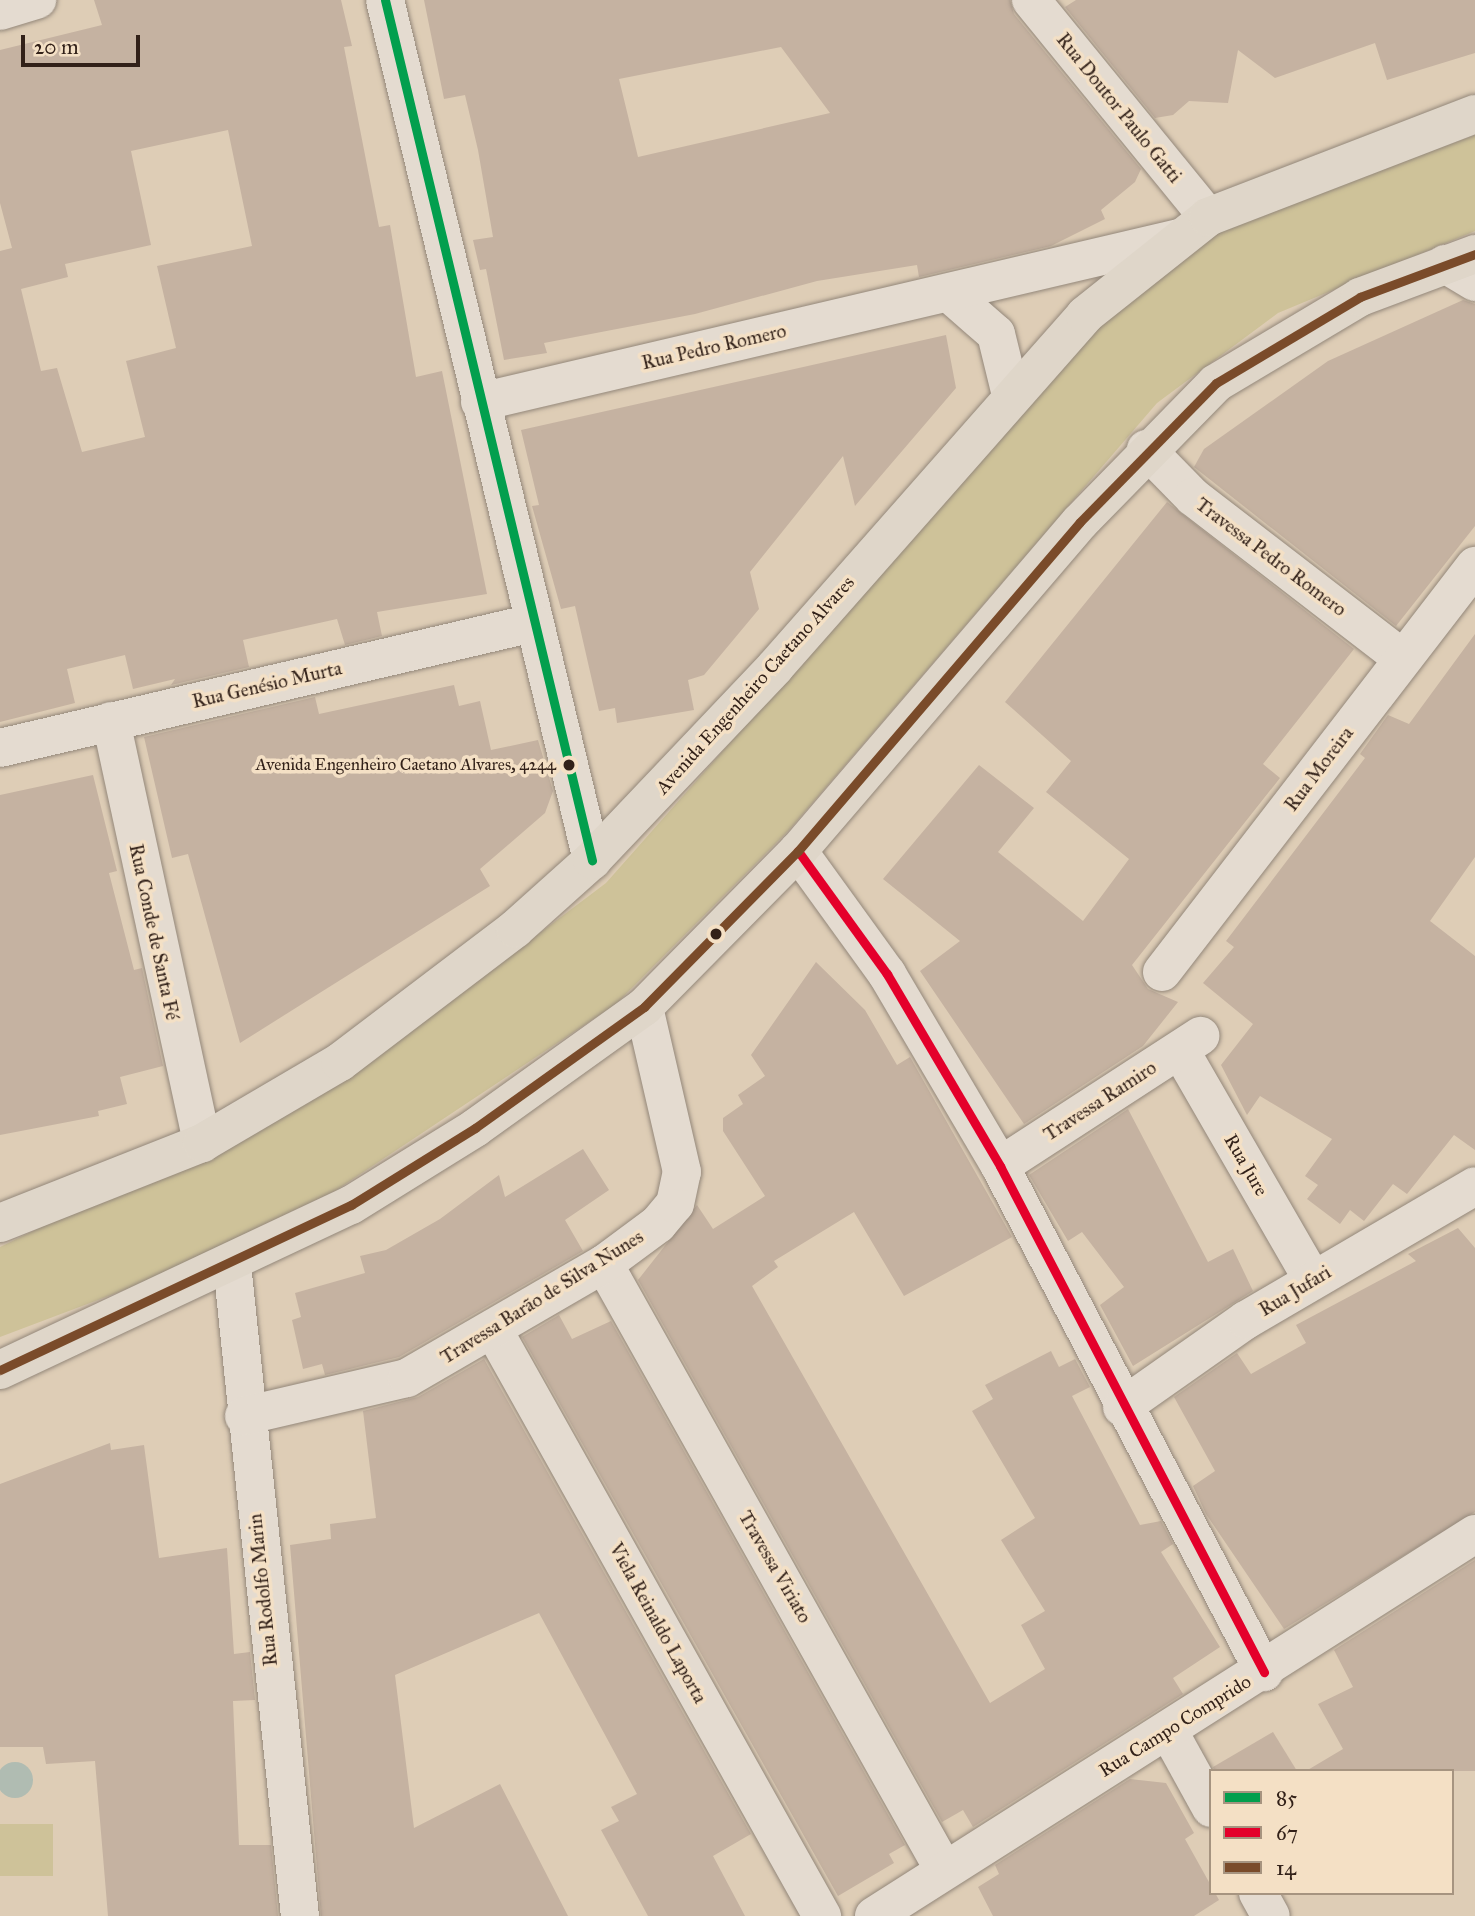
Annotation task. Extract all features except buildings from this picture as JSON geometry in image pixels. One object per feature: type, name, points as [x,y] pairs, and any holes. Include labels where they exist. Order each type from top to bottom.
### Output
[{"type":"main road","name":"Avenida Engenheiro Caetano Alvares","points":[[0,1223],[202,1143],[418,1007],[592,860],[775,667],[1084,315],[1193,227],[1475,114]]},
{"type":"main road","points":[[0,1370],[232,1264],[351,1205],[475,1128],[644,1007],[797,851],[1146,449],[1216,383],[1283,338],[1465,267]]},
{"type":"street","points":[[0,11],[37,0]]},
{"type":"street","points":[[385,0],[592,860]]},
{"type":"street","name":"Rua Doutor Paulo Gatti","points":[[1031,0],[1193,227]]},
{"type":"street","name":"Rua Pedro Romero","points":[[480,402],[949,293],[1193,227]]},
{"type":"street","points":[[949,293],[996,334],[1011,396]]},
{"type":"street","name":"Travessa Pedro Romero","points":[[1146,449],[1193,497],[1402,658]]},
{"type":"street","name":"Rua Moreira","points":[[1162,972],[1475,566]]},
{"type":"street","name":"Rua Genésio Murta","points":[[0,748],[533,623]]},
{"type":"street","name":"Rua Conde de Santa Fé","points":[[111,721],[202,1143]]},
{"type":"street","points":[[797,851],[887,974],[1000,1166],[1122,1406],[1264,1672]]},
{"type":"street","name":"Travessa Barão de Silva Nunes","points":[[244,1416],[386,1385],[494,1331],[604,1264],[659,1224],[682,1186],[676,1129],[644,1007]]},
{"type":"street","name":"Travessa Ramiro","points":[[1000,1166],[1190,1043]]},
{"type":"street","name":"Rua Jure","points":[[1190,1043],[1312,1279]]},
{"type":"street","name":"Rua Jufari","points":[[1122,1406],[1312,1279],[1475,1186]]},
{"type":"street","name":"Rua Rodolfo Marin","points":[[232,1264],[244,1416],[300,1916]]},
{"type":"street","name":"Travessa Viriato","points":[[604,1264],[944,1870]]},
{"type":"street","name":"Viela Reinaldo Laporta","points":[[494,1331],[822,1916]]},
{"type":"street","name":"Rua Campo Comprido","points":[[874,1916],[1264,1672],[1475,1534]]},
{"type":"street","points":[[1168,1730],[1209,1804]]},
{"type":"street","points":[[1259,1895],[1271,1916]]},
{"type":"shaded area","points":[[1475,135],[1475,231],[1278,313],[1157,403],[790,829],[616,1004],[335,1191],[135,1286],[0,1337],[0,1247],[344,1081],[606,883],[1096,329],[1224,228]]},
{"type":"shaded area","points":[[8,1763],[22,1763],[32,1773],[32,1787],[22,1797],[8,1797],[-1,1788],[-1,1772]]},
{"type":"shaded area","points":[[0,1824],[53,1824],[53,1876],[0,1876]]},
{"type":"transit line","name":"85","points":[[385,0],[592,860]]},
{"type":"transit line","name":"14","points":[[0,1370],[351,1205],[475,1128],[644,1007],[798,851],[1080,522],[1216,383],[1360,297],[1475,254]]},
{"type":"transit line","name":"67","points":[[798,851],[887,974],[1000,1166],[1264,1672]]},
{"type":"place","name":"Avenida Engenheiro Caetano Alvares, 4244","points":[[569,765]]}]
